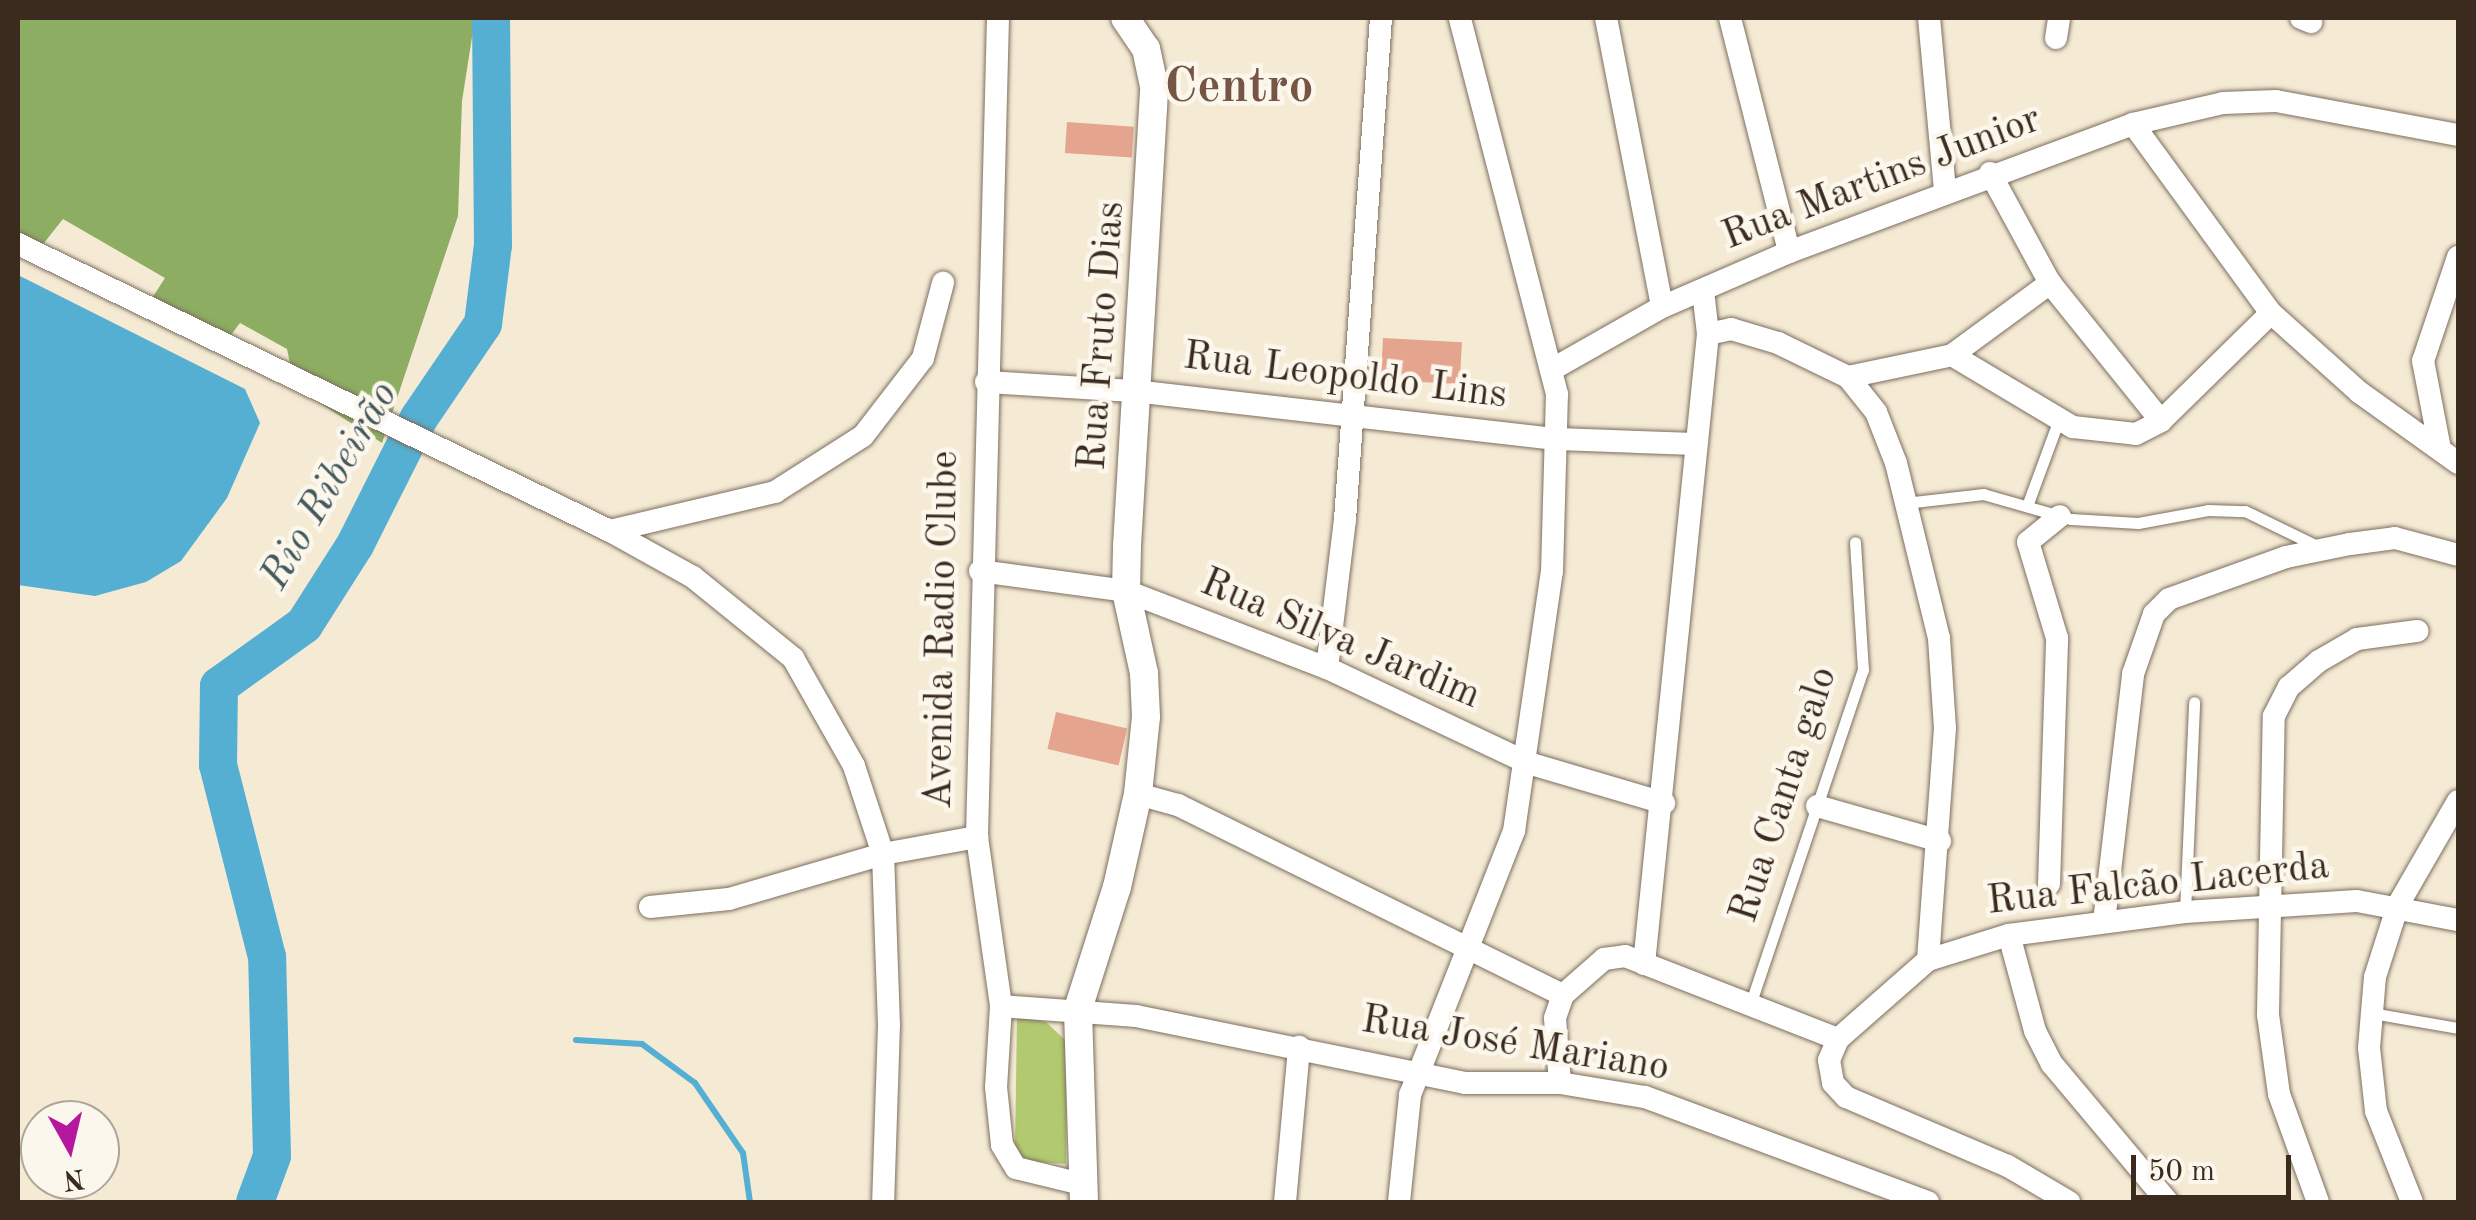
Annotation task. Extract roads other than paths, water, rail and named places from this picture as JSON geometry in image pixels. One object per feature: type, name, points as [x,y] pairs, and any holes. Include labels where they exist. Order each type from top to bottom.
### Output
[{"type":"street","name":"Avenida Radio Clube","points":[[998,18],[980,571],[977,837],[1000,1006],[996,1088],[1002,1145],[1016,1168],[1085,1194]]},
{"type":"street","name":"Rua Fruto Dias","points":[[1085,1194],[1078,1009],[1138,794],[1144,672],[1126,591],[1134,391],[1153,181],[1154,86],[1146,48],[1125,18]]},
{"type":"street","points":[[1327,668],[1353,413],[1381,18]]},
{"type":"street","points":[[1399,1202],[1410,1096],[1468,945],[1496,886],[1528,764],[1552,572],[1558,440],[1552,370],[1460,18]]},
{"type":"street","points":[[1606,18],[1662,307]]},
{"type":"street","points":[[1730,18],[1789,252]]},
{"type":"street","points":[[1928,18],[1945,189]]},
{"type":"street","name":"Rua Martins Junior","points":[[1644,964],[1664,803],[1708,334],[1703,291],[1945,189],[2133,124],[2223,103],[2276,101],[2458,135]]},
{"type":"street","points":[[2133,124],[2271,312],[2359,392],[2449,457]]},
{"type":"street","points":[[1990,173],[2050,283],[2161,421]]},
{"type":"street","points":[[18,244],[610,531],[693,577],[793,658],[854,766],[883,854],[889,1025],[884,1202]]},
{"type":"street","points":[[2449,457],[2423,361],[2458,257]]},
{"type":"street","points":[[610,531],[774,492],[863,436],[923,358],[942,283]]},
{"type":"street","points":[[1848,377],[1952,355],[2050,283]]},
{"type":"street","points":[[1552,370],[1662,307],[1703,291]]},
{"type":"street","points":[[1952,355],[2059,419],[2106,435],[2136,434],[2161,421],[2271,312]]},
{"type":"street","points":[[1708,334],[1752,333],[1848,377],[1876,412],[1905,504],[1939,638],[1946,728],[1928,960],[1838,1039],[1829,1072],[1846,1097],[2008,1166],[2069,1202]]},
{"type":"street","name":"Rua Leopoldo Lins","points":[[986,382],[1134,391],[1353,413],[1558,440],[1695,444]]},
{"type":"street","points":[[2050,884],[2057,638],[2028,542],[2060,516]]},
{"type":"street","points":[[2104,922],[2133,674],[2154,614],[2169,599],[2324,550],[2395,538],[2458,555]]},
{"type":"street","name":"Rua Silva Jardim","points":[[980,571],[1126,591],[1327,668],[1528,764],[1664,803]]},
{"type":"street","points":[[2318,1202],[2279,1094],[2268,1016],[2274,716],[2289,687],[2320,661],[2357,639],[2416,631]]},
{"type":"street","points":[[1138,794],[1178,806],[1563,994]]},
{"type":"street","points":[[2412,1202],[2376,1111],[2372,1013],[2375,978],[2398,905],[2458,801]]},
{"type":"street","points":[[1817,806],[1940,840]]},
{"type":"street","points":[[650,907],[745,896],[883,854],[977,837]]},
{"type":"street","name":"Rua Falcão Lacerda","points":[[1928,960],[2008,935],[2185,912],[2398,905],[2458,920]]},
{"type":"street","points":[[2008,935],[2035,1031],[2052,1064],[2168,1202]]},
{"type":"street","points":[[1560,1082],[1555,1018],[1563,994],[1604,958],[1625,956],[1838,1039]]},
{"type":"street","name":"Rua José Mariano","points":[[1000,1006],[1078,1009],[1299,1047],[1420,1076],[1560,1082],[1702,1114],[1928,1202]]},
{"type":"street","points":[[1285,1202],[1299,1047]]},
{"type":"lane","points":[[2027,506],[2059,419]]},
{"type":"lane","points":[[1905,504],[1983,494],[2060,516],[2138,524],[2208,510],[2246,510],[2324,550]]},
{"type":"lane","name":"Rua Canta galo","points":[[1750,1005],[1863,670],[1855,542]]},
{"type":"lane","points":[[2185,912],[2194,702]]},
{"type":"lane","points":[[2372,1013],[2458,1028]]},
{"type":"water","points":[[18,275],[245,389],[260,423],[227,498],[181,561],[146,582],[95,596],[18,585]]},
{"type":"waterway","name":"Rio Ribeirão","points":[[255,1202],[272,1156],[267,957],[218,765],[219,686],[304,625],[355,545],[419,418],[483,324],[493,245],[491,18]]},
{"type":"waterway","points":[[576,1040],[642,1044],[695,1083],[743,1153],[750,1202]]},
{"type":"district","name":"Centro","points":[[1239,89]]}]
